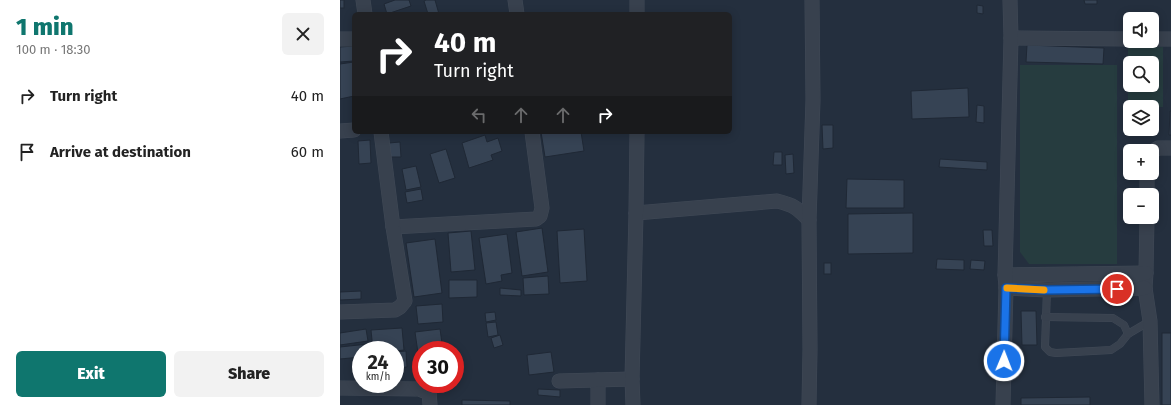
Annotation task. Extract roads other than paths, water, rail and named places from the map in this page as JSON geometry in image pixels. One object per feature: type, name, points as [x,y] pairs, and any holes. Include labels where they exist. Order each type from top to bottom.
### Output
[{"type":"street","points":[[363,0],[365,12]]},
{"type":"street","points":[[515,0],[517,12]]},
{"type":"street","points":[[637,0],[637,12]]},
{"type":"street","points":[[809,405],[809,220],[813,100],[812,0]]},
{"type":"street","points":[[1003,405],[1011,38],[1010,0]]},
{"type":"street","points":[[1011,38],[1123,39]]},
{"type":"street","points":[[340,39],[352,39]]},
{"type":"street","points":[[1159,39],[1171,39]]},
{"type":"street","points":[[340,131],[352,130]]},
{"type":"street","points":[[340,312],[395,310],[405,301],[393,227],[381,134]]},
{"type":"street","points":[[393,227],[536,219],[540,216],[542,208],[532,134]]},
{"type":"street","points":[[633,405],[632,379],[637,134]]},
{"type":"street","points":[[1159,148],[1171,148]]},
{"type":"street","points":[[636,213],[777,201],[790,204],[798,209],[809,220]]},
{"type":"street","points":[[1147,224],[1145,288],[1150,321],[1152,405]]},
{"type":"street","points":[[1005,282],[1146,273]]},
{"type":"street","points":[[1005,282],[1047,290],[1145,288]]},
{"type":"street","points":[[559,381],[632,379]]},
{"type":"street","points":[[598,380],[598,405]]},
{"type":"street","points":[[340,388],[419,389],[424,391],[428,387],[430,391],[430,405]]},
{"type":"lane","points":[[1047,290],[1045,347],[1050,352],[1111,350],[1120,344],[1128,334],[1150,321]]},
{"type":"lane","points":[[1046,317],[1112,318],[1124,324],[1128,334]]}]
